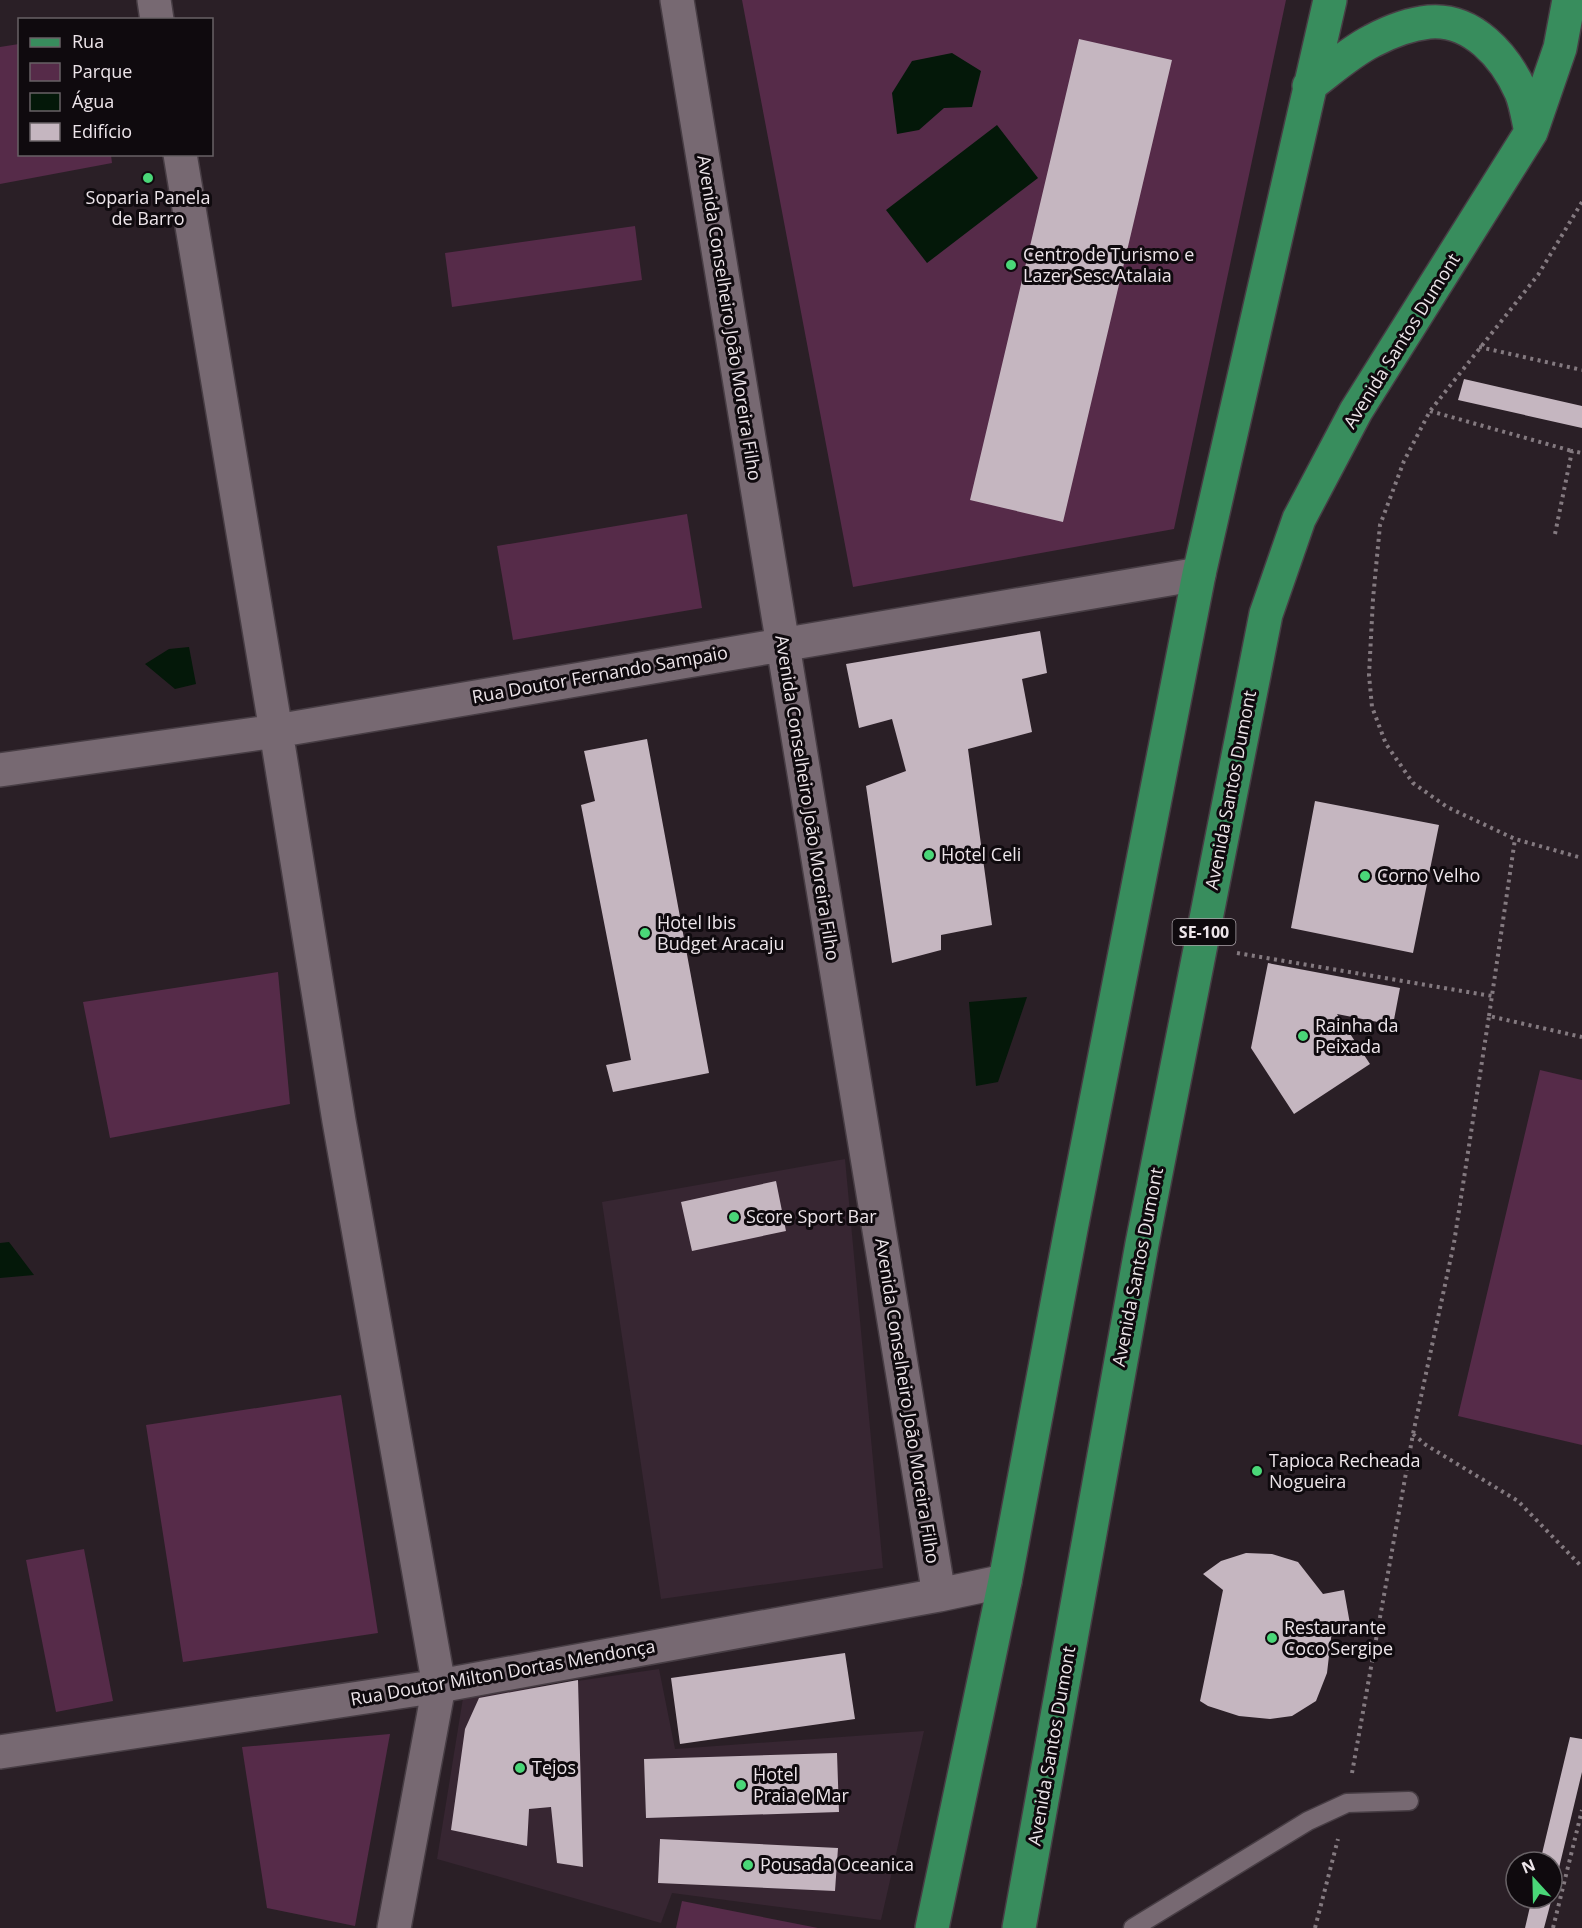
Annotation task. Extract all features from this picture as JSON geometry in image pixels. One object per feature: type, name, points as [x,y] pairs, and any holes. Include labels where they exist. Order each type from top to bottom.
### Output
[{"type":"main road","points":[[932,1928],[1005,1581],[1199,574],[1330,0]]},
{"type":"main road","name":"Avenida Santos Dumont","points":[[1019,1928],[1142,1244],[1266,614],[1299,519],[1356,411],[1531,132],[1560,48],[1569,0]]},
{"type":"main road","points":[[1309,86],[1371,41],[1403,27],[1430,21],[1458,25],[1482,38],[1506,64],[1521,93],[1531,132]]},
{"type":"street","points":[[154,0],[157,18]]},
{"type":"street","name":"Avenida Conselheiro João Moreira Filho","points":[[677,0],[939,1595]]},
{"type":"street","points":[[180,156],[341,1133],[440,1686],[394,1928]]},
{"type":"street","name":"Rua Doutor Fernando Sampaio","points":[[0,770],[276,731],[1199,574]]},
{"type":"street","name":"Rua Doutor Milton Dortas Mendonça","points":[[0,1752],[440,1686],[1005,1581]]},
{"type":"lane","points":[[1133,1928],[1308,1821],[1347,1803],[1409,1801]]},
{"type":"path","points":[[1582,202],[1538,275],[1430,411],[1404,461],[1380,525],[1369,675],[1372,707],[1386,744],[1413,783],[1447,807],[1515,839],[1582,858]]},
{"type":"path","points":[[1479,347],[1582,370]]},
{"type":"path","points":[[1430,411],[1582,453]]},
{"type":"path","points":[[1555,534],[1572,451]]},
{"type":"path","points":[[1315,1928],[1347,1803],[1413,1434],[1454,1243],[1515,839]]},
{"type":"path","points":[[1201,947],[1492,996]]},
{"type":"path","points":[[1489,1016],[1582,1037]]},
{"type":"path","points":[[1413,1434],[1426,1445],[1518,1501],[1582,1567]]},
{"type":"path","points":[[1553,1928],[1582,1810]]},
{"type":"shaded area","points":[[845,1159],[883,1568],[661,1599],[602,1202]]},
{"type":"shaded area","points":[[659,1669],[675,1749],[924,1731],[881,1920],[672,1893],[661,1923],[437,1859],[463,1698]]},
{"type":"green space","name":"Centro de Turismo e Lazer Sesc Atalaia","points":[[742,0],[1286,0],[1174,529],[853,587]]},
{"type":"green space","points":[[18,44],[18,156],[111,156],[112,163],[0,184],[0,47]]},
{"type":"green space","points":[[635,226],[642,280],[452,307],[445,253]]},
{"type":"green space","points":[[687,514],[702,608],[513,640],[497,546]]},
{"type":"green space","points":[[278,972],[290,1104],[110,1138],[83,1002]]},
{"type":"green space","points":[[1540,1070],[1582,1080],[1582,1445],[1458,1416]]},
{"type":"green space","points":[[341,1395],[378,1633],[183,1662],[146,1425]]},
{"type":"green space","points":[[84,1549],[113,1701],[56,1712],[26,1560]]},
{"type":"green space","points":[[390,1734],[355,1926],[267,1908],[242,1747]]},
{"type":"green space","points":[[682,1901],[818,1928],[676,1928]]},
{"type":"water","points":[[952,53],[981,71],[972,107],[944,108],[919,130],[897,134],[892,93],[912,61]]},
{"type":"water","points":[[997,125],[1038,178],[927,263],[886,210]]},
{"type":"water","points":[[189,647],[196,684],[175,689],[145,664],[169,649]]},
{"type":"water","points":[[1027,997],[998,1082],[976,1086],[969,1002]]},
{"type":"water","points":[[9,1242],[34,1275],[0,1278],[0,1243]]},
{"type":"building","points":[[1079,39],[1172,60],[1063,522],[970,500]]},
{"type":"building","points":[[1464,379],[1582,406],[1582,428],[1458,400]]},
{"type":"building","name":"Hotel Celi","points":[[1040,631],[1047,673],[1022,679],[1032,732],[968,749],[992,925],[941,935],[941,950],[892,963],[866,786],[906,771],[892,719],[859,728],[846,664]]},
{"type":"building","name":"Hotel Ibis Budget Aracaju","points":[[647,739],[709,1073],[613,1092],[606,1065],[631,1060],[581,805],[595,801],[584,751]]},
{"type":"building","name":"Corno Velho","points":[[1315,801],[1439,825],[1413,953],[1291,928]]},
{"type":"building","name":"Rainha da Peixada","points":[[1268,963],[1400,988],[1393,1025],[1337,1014],[1370,1064],[1294,1114],[1251,1048]]},
{"type":"building","name":"Score Sport Bar","points":[[776,1181],[786,1231],[692,1251],[681,1202]]},
{"type":"building","name":"Restaurante Coco Sergipe","points":[[1246,1553],[1272,1554],[1298,1562],[1323,1594],[1344,1590],[1350,1624],[1332,1630],[1327,1673],[1316,1701],[1292,1716],[1270,1719],[1239,1716],[1200,1701],[1223,1590],[1203,1574],[1221,1561]]},
{"type":"building","points":[[845,1653],[855,1719],[680,1744],[671,1678]]},
{"type":"building","name":"Tejos","points":[[578,1680],[583,1867],[557,1863],[551,1807],[529,1809],[527,1846],[451,1830],[465,1729],[479,1698]]},
{"type":"building","points":[[1570,1737],[1582,1739],[1582,1772],[1563,1850],[1543,1850]]},
{"type":"building","name":"Hotel Praia e Mar","points":[[837,1753],[839,1812],[646,1818],[644,1759]]},
{"type":"building","name":"Pousada Oceanica","points":[[660,1839],[838,1848],[835,1891],[658,1883]]},
{"type":"building","points":[[1529,1910],[1549,1910],[1544,1928],[1525,1928]]},
{"type":"place","name":"Soparia Panela de Barro","points":[[148,178]]},
{"type":"place","name":"Centro de Turismo e Lazer Sesc Atalaia","points":[[1011,265]]},
{"type":"place","name":"Hotel Celi","points":[[929,855]]},
{"type":"place","name":"Corno Velho","points":[[1365,876]]},
{"type":"place","name":"Hotel Ibis Budget Aracaju","points":[[645,933]]},
{"type":"place","name":"Rainha da Peixada","points":[[1303,1036]]},
{"type":"place","name":"Score Sport Bar","points":[[734,1217]]},
{"type":"place","name":"Tapioca Recheada Nogueira","points":[[1257,1471]]},
{"type":"place","name":"Restaurante Coco Sergipe","points":[[1272,1638]]},
{"type":"place","name":"Tejos","points":[[520,1768]]},
{"type":"place","name":"Hotel Praia e Mar","points":[[741,1785]]},
{"type":"place","name":"Pousada Oceanica","points":[[748,1865]]}]
